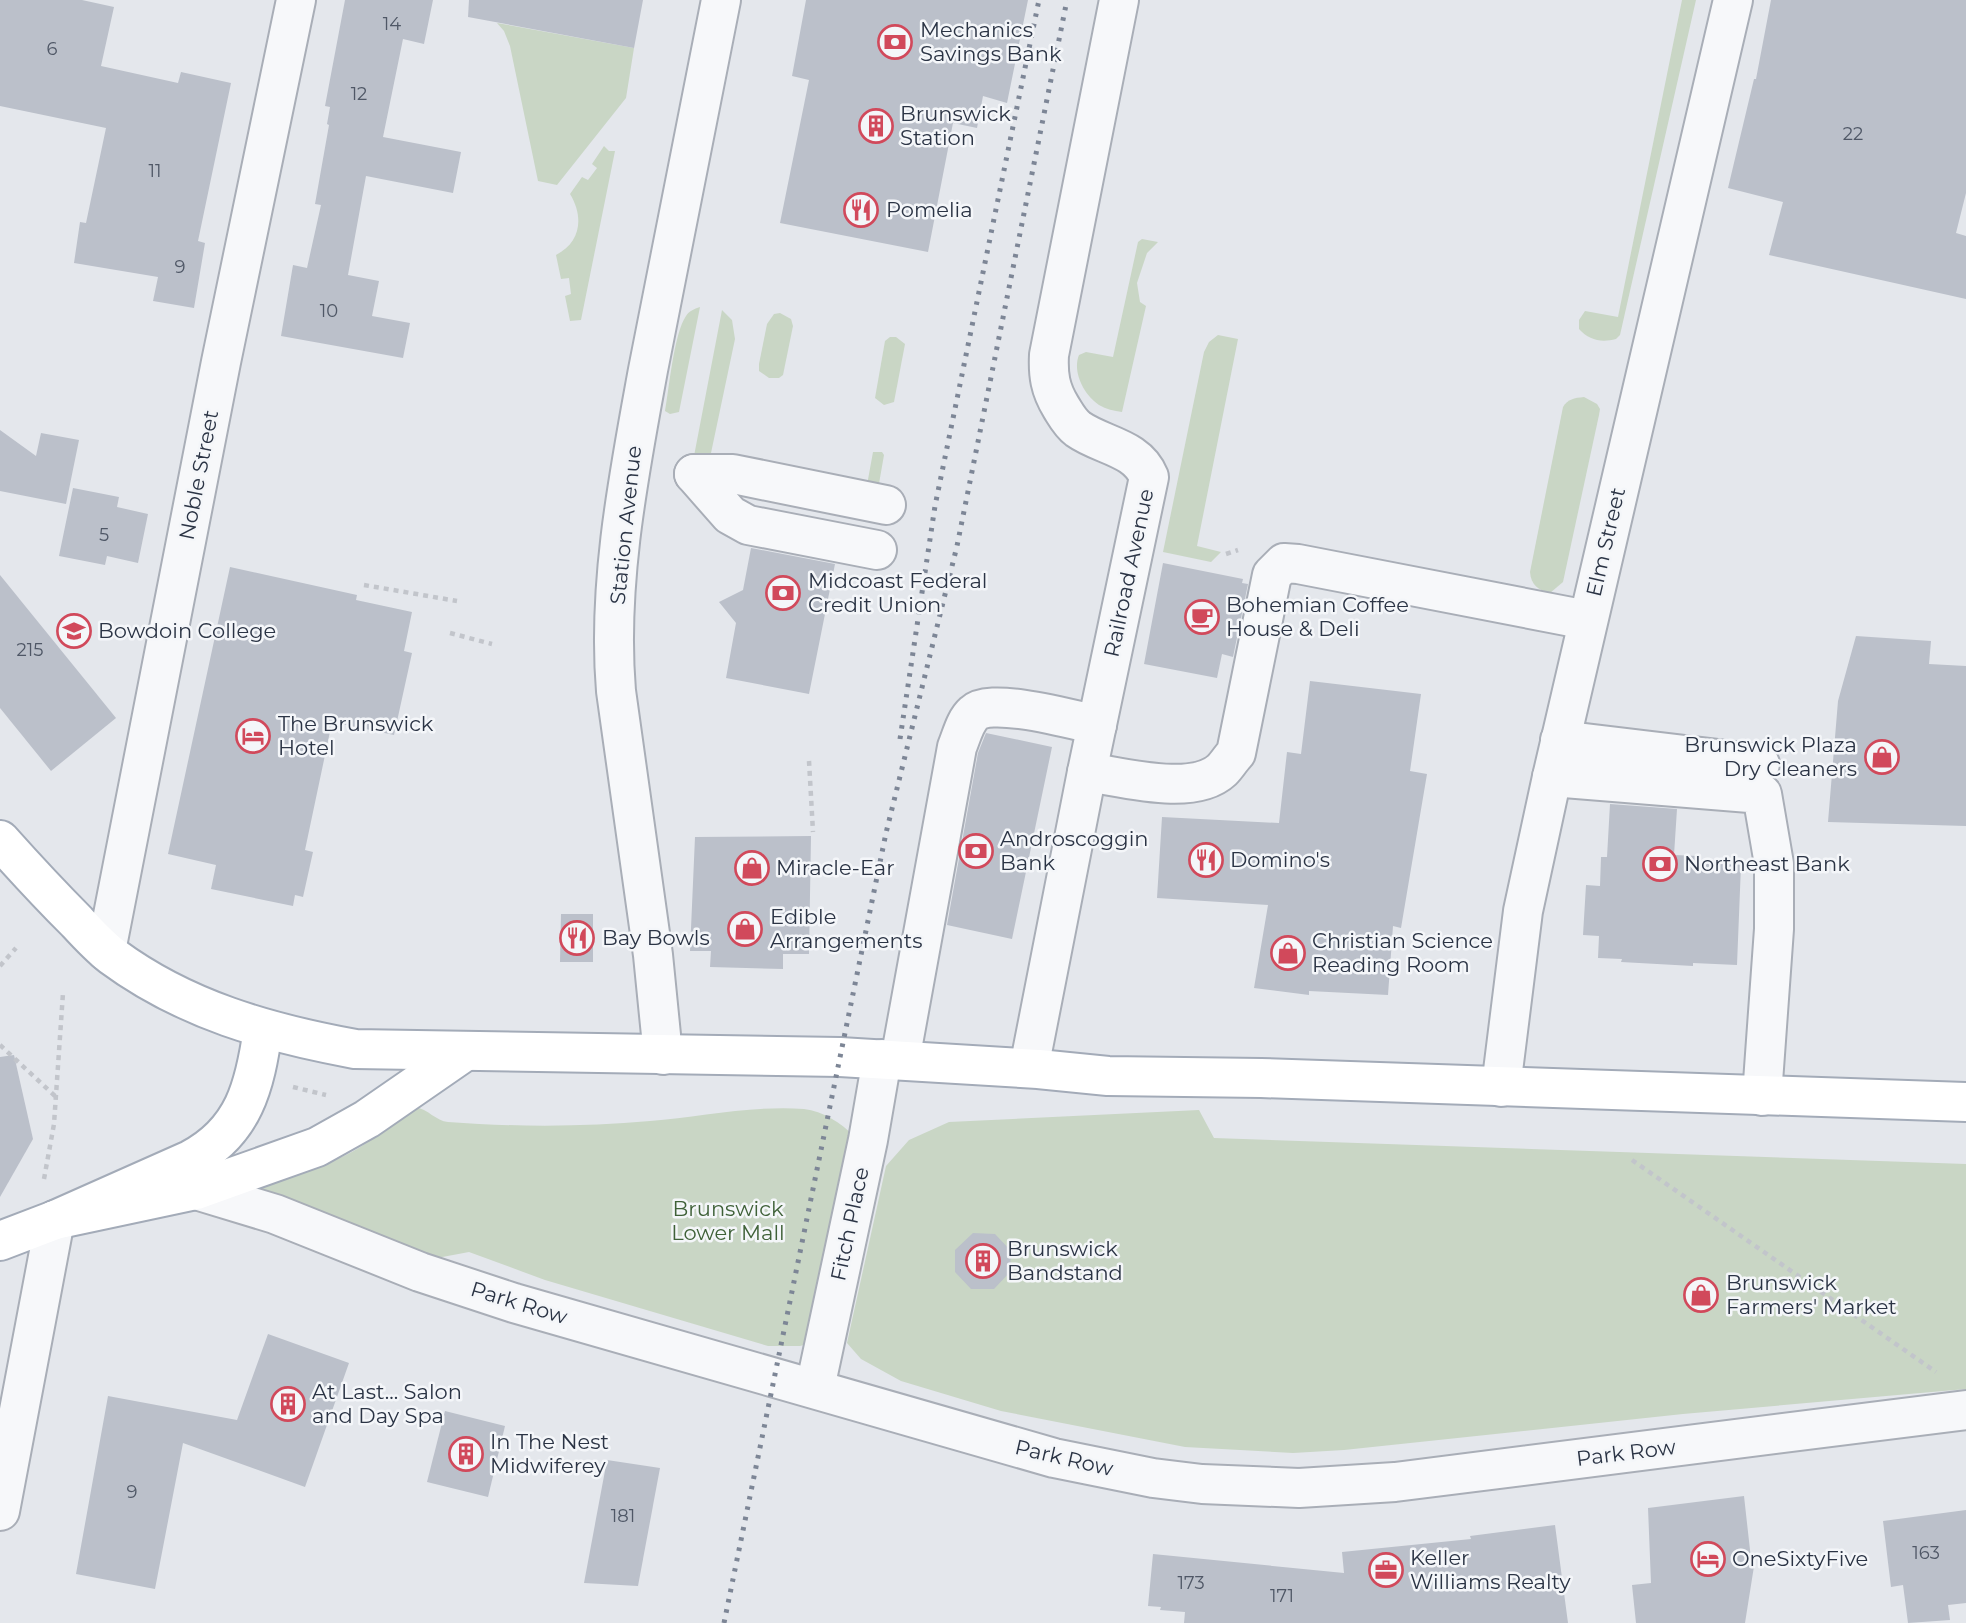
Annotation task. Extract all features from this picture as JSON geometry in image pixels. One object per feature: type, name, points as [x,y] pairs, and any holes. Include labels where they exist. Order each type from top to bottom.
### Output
[{"type":"main road","points":[[0,840],[34,880],[106,951],[147,979],[231,1020],[302,1039],[355,1049],[891,1059],[1108,1076],[1261,1077],[1966,1102]]},
{"type":"main road","points":[[0,1241],[55,1220],[190,1160],[220,1140],[250,1095],[263,1029]]},
{"type":"main road","points":[[55,1220],[196,1190],[317,1147],[362,1122],[464,1052]]},
{"type":"street","name":"Noble Street","points":[[106,951],[220,362],[296,0]]},
{"type":"street","name":"Station Avenue","points":[[663,1055],[653,955],[616,691],[614,667],[618,554],[632,454],[722,0]]},
{"type":"street","name":"Railroad Avenue","points":[[1029,1068],[1149,477],[1144,466],[1133,456],[1078,429],[1069,421],[1052,392],[1048,376],[1049,355],[1119,0]]},
{"type":"street","name":"Elm Street","points":[[1500,1087],[1523,911],[1587,620],[1733,0]]},
{"type":"street","points":[[703,485],[730,515],[748,525],[881,528]]},
{"type":"street","points":[[1087,772],[1154,782],[1189,784],[1221,771],[1236,753],[1272,575],[1284,563],[1587,620]]},
{"type":"street","name":"Fitch Place","points":[[815,1388],[865,1153],[891,1059],[957,747],[965,724],[976,710],[990,707],[1039,712],[1097,725]]},
{"type":"street","points":[[1560,740],[1760,764]]},
{"type":"street","points":[[1552,777],[1762,794],[1774,864],[1774,929],[1762,1096]]},
{"type":"street","name":"Park Row","points":[[196,1190],[275,1214],[420,1272],[514,1303],[1054,1458],[1153,1478],[1202,1484],[1299,1488],[1395,1482],[1966,1410]]},
{"type":"street","points":[[0,1511],[55,1220]]},
{"type":"path","points":[[364,585],[457,601]]},
{"type":"path","points":[[450,633],[492,643]]},
{"type":"path","points":[[809,761],[813,832]]},
{"type":"path","points":[[0,966],[16,948]]},
{"type":"path","points":[[44,1180],[54,1124],[62,993]]},
{"type":"path","points":[[0,1045],[55,1096]]},
{"type":"path","points":[[290,1087],[339,1099]]},
{"type":"path","points":[[1632,1160],[1936,1373]]},
{"type":"green space","points":[[1682,0],[1696,0],[1620,335],[1616,339],[1596,340],[1579,329],[1579,320],[1585,311],[1618,317]]},
{"type":"green space","points":[[497,23],[634,48],[626,98],[557,185],[538,181],[510,46],[504,31]]},
{"type":"green space","points":[[604,146],[609,151],[615,151],[581,320],[570,321],[565,296],[571,294],[569,278],[561,279],[556,255],[571,243],[578,228],[577,211],[570,194],[582,177],[588,180],[597,168],[592,164]]},
{"type":"green space","points":[[1142,239],[1158,242],[1147,253],[1137,283],[1140,302],[1146,306],[1122,412],[1110,410],[1094,401],[1081,383],[1077,362],[1079,355],[1086,352],[1113,357],[1138,242]]},
{"type":"green space","points":[[700,307],[679,412],[670,414],[665,411],[678,335],[687,314]]},
{"type":"green space","points":[[722,310],[732,320],[735,339],[711,453],[867,485],[873,452],[882,452],[884,455],[877,495],[694,456]]},
{"type":"green space","points":[[780,313],[791,319],[793,326],[783,375],[769,378],[759,371],[759,364],[767,324],[774,314]]},
{"type":"green space","points":[[1218,335],[1238,339],[1197,546],[1221,552],[1211,562],[1163,552],[1204,352],[1209,342]]},
{"type":"green space","points":[[896,337],[905,344],[894,402],[884,405],[875,398],[885,341]]},
{"type":"green space","points":[[1584,397],[1597,404],[1599,415],[1563,582],[1550,593],[1536,586],[1530,572],[1563,407],[1572,399]]},
{"type":"green space","name":"Brunswick Lower Mall","points":[[415,1107],[448,1122],[499,1125],[625,1123],[785,1108],[811,1110],[831,1118],[854,1136],[811,1343],[800,1346],[768,1346],[545,1280],[469,1252],[421,1261],[259,1189],[262,1183],[305,1172],[347,1154]]},
{"type":"green space","points":[[1199,1110],[1214,1138],[1966,1164],[1966,1389],[1293,1453],[1185,1447],[1001,1411],[901,1381],[861,1359],[847,1343],[886,1166],[909,1140],[949,1122]]},
{"type":"building","points":[[0,0],[82,0],[114,7],[101,66],[178,83],[181,72],[231,83],[198,241],[205,243],[194,308],[153,301],[158,277],[74,263],[80,222],[86,223],[106,128],[0,106]]},
{"type":"building","points":[[345,0],[433,0],[424,44],[403,39],[383,137],[461,152],[453,193],[366,176],[348,275],[379,281],[372,316],[410,323],[403,358],[281,336],[293,265],[307,268],[321,205],[315,204],[329,125],[330,107],[325,106]]},
{"type":"building","points":[[469,0],[643,0],[634,48],[468,17]]},
{"type":"building","name":"Brunswick Station","points":[[806,0],[1028,0],[1007,103],[983,96],[977,128],[953,123],[928,252],[780,223],[809,80],[792,76]]},
{"type":"building","points":[[1771,0],[1966,0],[1966,193],[1956,233],[1966,236],[1966,299],[1769,255],[1783,202],[1728,188],[1756,79]]},
{"type":"building","points":[[0,430],[36,456],[41,433],[79,440],[66,504],[0,491]]},
{"type":"building","points":[[73,488],[119,497],[117,507],[148,514],[138,563],[107,556],[105,565],[59,556]]},
{"type":"building","name":"Midcoast Federal Credit Union","points":[[751,548],[835,564],[809,694],[726,678],[736,623],[719,602],[743,590]]},
{"type":"building","name":"Bohemian Coffee House & Deli","points":[[1163,563],[1243,579],[1242,583],[1248,584],[1233,657],[1222,654],[1217,678],[1144,664]]},
{"type":"building","name":"The Brunswick Hotel","points":[[230,567],[357,595],[356,600],[412,612],[404,651],[412,653],[394,735],[332,722],[305,850],[313,852],[303,897],[295,895],[293,906],[211,889],[216,865],[168,854]]},
{"type":"building","points":[[0,575],[116,718],[51,771],[0,708]]},
{"type":"building","points":[[1856,636],[1931,641],[1929,664],[1966,666],[1966,826],[1828,822],[1838,701]]},
{"type":"building","points":[[1310,681],[1421,694],[1410,771],[1427,774],[1401,928],[1393,926],[1388,995],[1309,991],[1309,995],[1254,988],[1268,905],[1157,898],[1162,817],[1279,823],[1287,752],[1301,754]]},
{"type":"building","name":"Androscoggin Bank","points":[[986,733],[1052,747],[1012,939],[947,925],[978,753]]},
{"type":"building","name":"Northeast Bank","points":[[1610,804],[1677,809],[1674,855],[1698,856],[1698,863],[1741,865],[1737,965],[1693,963],[1693,966],[1598,958],[1599,936],[1583,935],[1586,885],[1600,886],[1601,857],[1607,857]]},
{"type":"building","points":[[811,836],[809,954],[783,954],[783,969],[710,967],[711,951],[690,951],[695,837]]},
{"type":"building","name":"Bay Bowls","points":[[561,914],[593,914],[593,962],[560,962]]},
{"type":"building","points":[[14,1055],[33,1139],[0,1197],[0,1057]]},
{"type":"building","name":"Brunswick Bandstand","points":[[973,1233],[995,1234],[1011,1251],[1010,1272],[994,1289],[971,1289],[955,1272],[955,1250]]},
{"type":"building","points":[[268,1334],[349,1363],[305,1487],[183,1443],[155,1589],[76,1574],[108,1396],[237,1420]]},
{"type":"building","name":"In The Nest Midwiferey","points":[[445,1411],[505,1426],[488,1497],[427,1482]]},
{"type":"building","points":[[607,1460],[660,1468],[638,1586],[584,1583]]},
{"type":"building","name":"OneSixtyFive","points":[[1744,1496],[1751,1559],[1755,1560],[1745,1623],[1636,1623],[1632,1585],[1651,1583],[1648,1508]]},
{"type":"building","points":[[1966,1510],[1966,1603],[1948,1605],[1950,1620],[1908,1623],[1903,1585],[1891,1587],[1883,1521]]},
{"type":"building","points":[[1555,1525],[1568,1623],[1184,1623],[1185,1612],[1148,1606],[1153,1554],[1344,1573],[1342,1552],[1471,1539],[1470,1536]]},
{"type":"railway","points":[[900,739],[935,506],[1039,0]]},
{"type":"railway","points":[[724,1623],[886,833],[957,546],[1067,0]]},
{"type":"place","name":"Mechanics Savings Bank","points":[[895,42]]},
{"type":"place","name":"Brunswick Station","points":[[876,126]]},
{"type":"place","name":"Pomelia","points":[[861,210]]},
{"type":"place","name":"Midcoast Federal Credit Union","points":[[783,593]]},
{"type":"place","name":"Bohemian Coffee House & Deli","points":[[1202,617]]},
{"type":"place","name":"Bowdoin College","points":[[74,631]]},
{"type":"place","name":"The Brunswick Hotel","points":[[253,736]]},
{"type":"place","name":"Brunswick Plaza Dry Cleaners","points":[[1882,757]]},
{"type":"place","name":"Androscoggin Bank","points":[[976,851]]},
{"type":"place","name":"Domino's","points":[[1206,860]]},
{"type":"place","name":"Northeast Bank","points":[[1660,864]]},
{"type":"place","name":"Miracle-Ear","points":[[752,868]]},
{"type":"place","name":"Edible Arrangements","points":[[745,929]]},
{"type":"place","name":"Bay Bowls","points":[[577,938]]},
{"type":"place","name":"Christian Science Reading Room","points":[[1288,953]]},
{"type":"place","name":"Brunswick Bandstand","points":[[983,1261]]},
{"type":"place","name":"Brunswick Farmers' Market","points":[[1701,1295]]},
{"type":"place","name":"At Last... Salon and Day Spa","points":[[288,1404]]},
{"type":"place","name":"In The Nest Midwiferey","points":[[466,1454]]},
{"type":"place","name":"OneSixtyFive","points":[[1708,1559]]},
{"type":"place","name":"Keller Williams Realty","points":[[1386,1570]]}]
